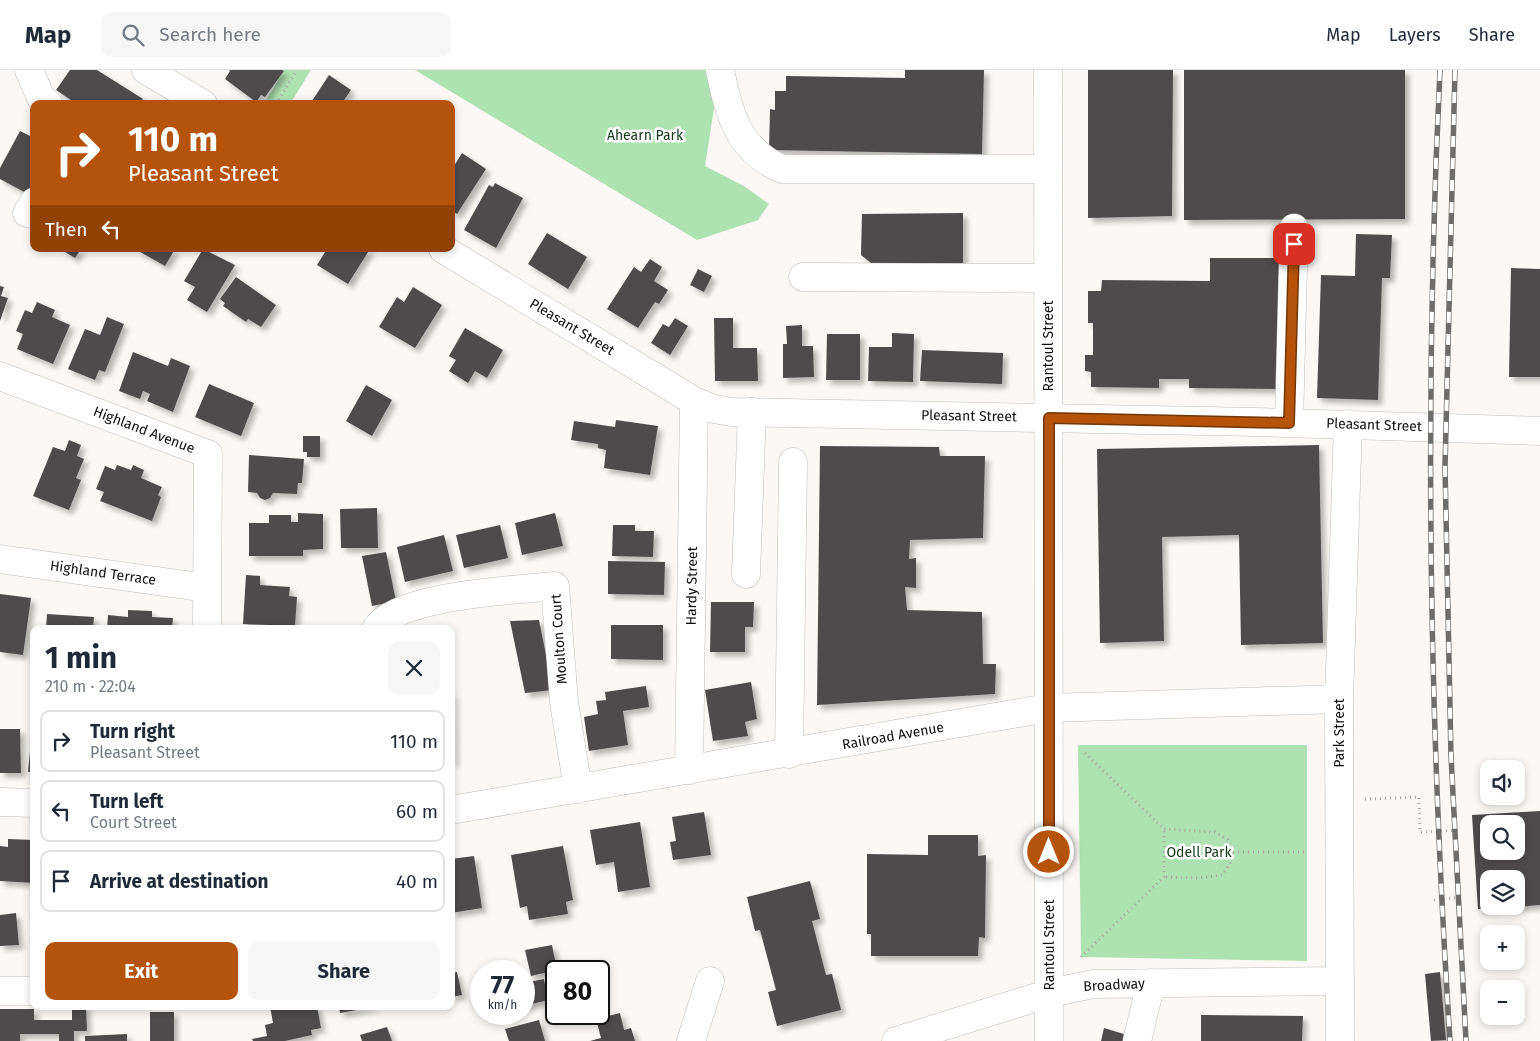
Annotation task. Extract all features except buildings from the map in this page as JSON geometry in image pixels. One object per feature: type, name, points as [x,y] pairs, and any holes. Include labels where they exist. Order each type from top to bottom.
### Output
[{"type":"main road","points":[[29,70],[43,100]]},
{"type":"main road","points":[[146,70],[196,100]]},
{"type":"main road","points":[[720,70],[728,108],[750,149],[765,162],[782,169],[1048,169]]},
{"type":"main road","name":"Rantoul Street","points":[[1048,70],[1049,1041]]},
{"type":"main road","points":[[1289,423],[1294,228]]},
{"type":"main road","name":"Pleasant Street","points":[[448,252],[694,401],[714,409],[752,412],[1348,424],[1540,431]]},
{"type":"main road","points":[[803,277],[1048,278]]},
{"type":"main road","name":"Highland Avenue","points":[[0,376],[208,454],[207,625]]},
{"type":"main road","name":"Hardy Street","points":[[689,770],[694,401]]},
{"type":"main road","points":[[746,574],[752,412]]},
{"type":"main road","name":"Park Street","points":[[1340,1041],[1339,699],[1348,424]]},
{"type":"main road","points":[[789,754],[793,462]]},
{"type":"main road","name":"Highland Terrace","points":[[0,559],[207,588]]},
{"type":"main road","name":"Moulton Court","points":[[378,625],[396,612],[418,604],[498,591],[555,586],[564,702],[578,789]]},
{"type":"main road","name":"Railroad Avenue","points":[[455,809],[789,754],[1048,708],[1339,699]]},
{"type":"main road","points":[[0,802],[30,803]]},
{"type":"main road","points":[[691,1041],[710,981]]},
{"type":"main road","name":"Broadway","points":[[896,1041],[1050,993],[1094,984],[1340,981]]},
{"type":"main road","points":[[1137,1041],[1151,983]]},
{"type":"main road","points":[[0,991],[30,991]]},
{"type":"path","points":[[278,100],[297,70]]},
{"type":"path","points":[[1081,957],[1164,877],[1200,878],[1222,875],[1230,864],[1233,852],[1228,840],[1215,832],[1164,829],[1085,753]]},
{"type":"path","points":[[1405,797],[1419,797],[1420,832],[1460,830]]},
{"type":"path","points":[[1164,829],[1164,877]]},
{"type":"path","points":[[1233,852],[1306,852]]},
{"type":"path","points":[[1434,900],[1462,897]]},
{"type":"green space","points":[[284,70],[311,70],[292,100],[266,100]]},
{"type":"green space","name":"Ahearn Park","points":[[415,70],[720,70],[705,166],[744,186],[769,204],[758,220],[697,240]]},
{"type":"green space","name":"Odell Park","points":[[1078,745],[1307,745],[1307,961],[1081,957]]},
{"type":"railway","points":[[1440,70],[1432,313],[1431,556],[1437,799],[1450,1041]]},
{"type":"railway","points":[[1455,70],[1445,467],[1451,756],[1466,1041]]},
{"type":"route","points":[[1049,852],[1049,418],[1289,423],[1294,244]]}]
